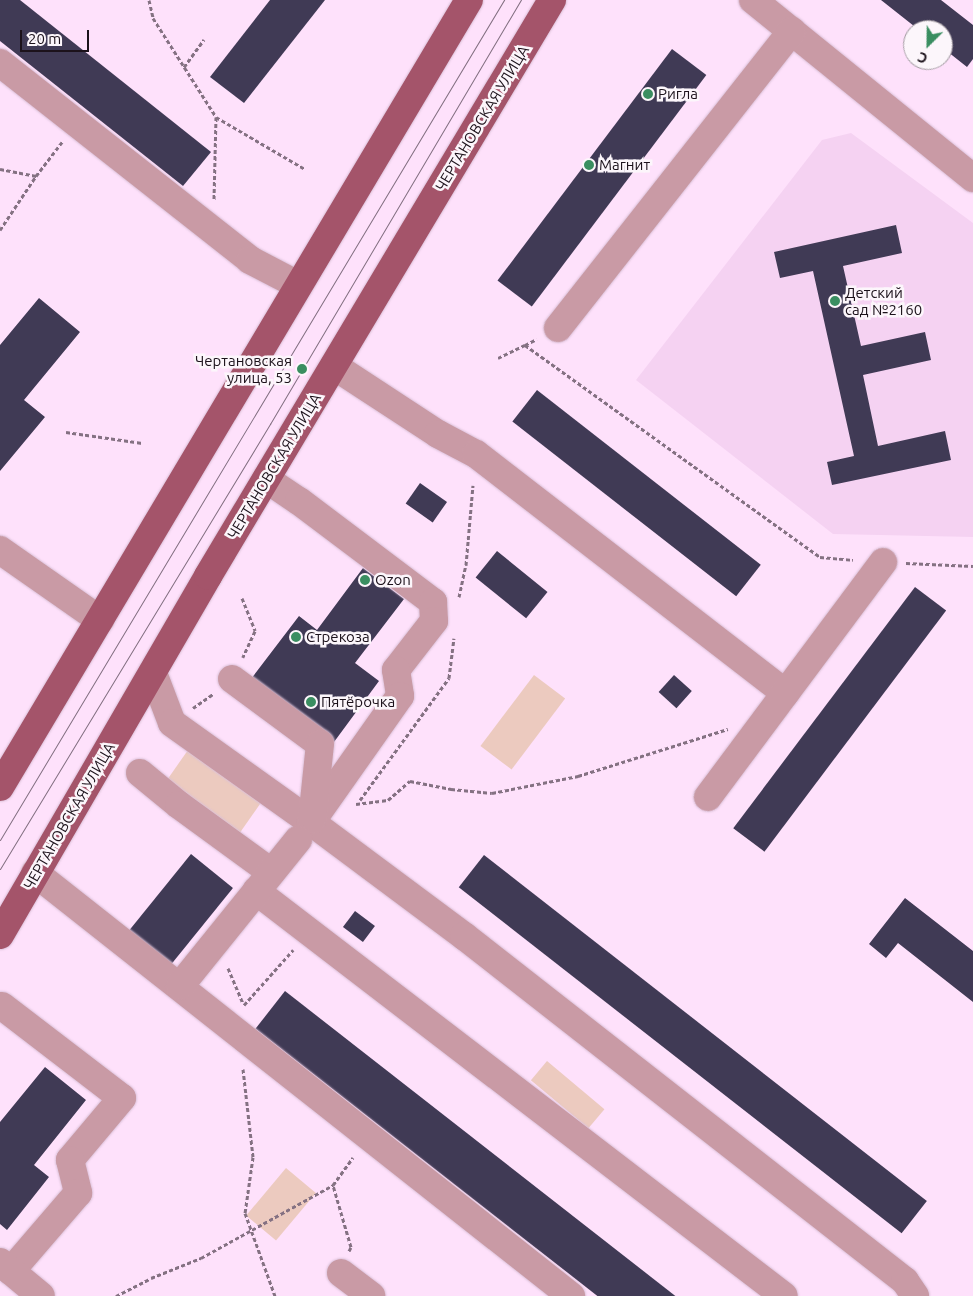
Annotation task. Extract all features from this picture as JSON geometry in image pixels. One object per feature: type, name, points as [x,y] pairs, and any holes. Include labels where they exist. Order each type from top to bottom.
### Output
[{"type":"main road","points":[[0,787],[298,285],[470,0]]},
{"type":"main road","name":"ЧЕРТАНОВСКАЯ УЛИЦА","points":[[0,935],[266,479],[552,0]]},
{"type":"lane","points":[[753,0],[973,178]]},
{"type":"lane","points":[[558,328],[792,31]]},
{"type":"lane","points":[[0,63],[250,260],[298,285]]},
{"type":"lane","points":[[334,366],[438,434],[476,454],[785,694]]},
{"type":"lane","points":[[180,986],[305,831],[400,696],[396,670],[434,620],[433,602],[266,479]]},
{"type":"lane","points":[[0,550],[100,620]]},
{"type":"lane","points":[[708,797],[883,562]]},
{"type":"lane","points":[[153,673],[172,723],[305,831],[464,936],[905,1280],[915,1296]]},
{"type":"lane","points":[[232,679],[320,744],[305,831]]},
{"type":"lane","points":[[140,773],[264,881],[309,932],[784,1296]]},
{"type":"lane","points":[[35,873],[180,986],[246,1054],[369,1136],[571,1296]]},
{"type":"lane","points":[[2,1006],[122,1098],[70,1160],[78,1194],[6,1267],[41,1296]]},
{"type":"lane","points":[[341,1273],[371,1296]]},
{"type":"path","points":[[149,0],[153,18],[216,117],[305,169]]},
{"type":"path","points":[[184,67],[204,39]]},
{"type":"path","points":[[213,230],[216,117]]},
{"type":"path","points":[[0,230],[36,176],[77,123]]},
{"type":"path","points":[[0,168],[36,176]]},
{"type":"path","points":[[498,358],[524,345],[820,557],[973,566]]},
{"type":"path","points":[[66,432],[142,443]]},
{"type":"path","points":[[466,565],[476,454]]},
{"type":"path","points":[[172,723],[232,679],[255,631],[242,598]]},
{"type":"path","points":[[350,806],[358,803],[388,800],[410,781],[450,789],[492,793],[578,776],[732,727]]},
{"type":"path","points":[[244,1005],[309,932]]},
{"type":"path","points":[[216,941],[244,1005],[254,1157],[245,1213],[274,1295]]},
{"type":"path","points":[[116,1296],[152,1278],[201,1258],[252,1232],[333,1184],[369,1136]]},
{"type":"path","points":[[333,1184],[351,1247],[341,1273]]},
{"type":"shaded area","name":"Детский сад №2160","points":[[851,133],[973,223],[973,537],[833,534],[636,380],[822,140]]},
{"type":"shaded area","points":[[534,675],[565,698],[512,770],[480,746]]},
{"type":"shaded area","points":[[188,750],[262,802],[235,839],[162,788]]},
{"type":"shaded area","points":[[547,1061],[604,1109],[588,1128],[531,1080]]},
{"type":"shaded area","points":[[286,1168],[316,1193],[276,1241],[246,1215]]},
{"type":"building","points":[[0,0],[20,0],[211,152],[183,186],[0,41]]},
{"type":"building","points":[[270,0],[325,0],[244,103],[210,77]]},
{"type":"building","points":[[881,0],[941,0],[973,25],[973,59],[967,67],[953,56],[953,20],[906,20]]},
{"type":"building","points":[[672,49],[706,75],[532,306],[497,281]]},
{"type":"building","points":[[896,225],[902,253],[843,266],[861,346],[925,332],[931,360],[863,375],[878,446],[945,431],[951,460],[832,485],[827,462],[854,456],[813,271],[780,278],[774,252]]},
{"type":"building","points":[[39,298],[80,332],[24,400],[45,417],[0,471],[0,345]]},
{"type":"building","points":[[537,390],[761,565],[736,596],[512,422]]},
{"type":"building","points":[[420,483],[447,502],[433,522],[406,503]]},
{"type":"building","points":[[497,551],[548,592],[526,618],[476,577]]},
{"type":"building","points":[[363,568],[404,599],[355,663],[379,681],[334,742],[251,679],[299,616],[317,630]]},
{"type":"building","points":[[915,587],[946,610],[764,852],[733,828]]},
{"type":"building","points":[[674,675],[692,691],[676,708],[659,692]]},
{"type":"building","points":[[191,854],[233,888],[171,964],[129,930]]},
{"type":"building","points":[[484,855],[927,1201],[902,1233],[459,887]]},
{"type":"building","points":[[905,898],[973,951],[973,1002],[898,943],[886,958],[869,944]]},
{"type":"building","points":[[355,911],[375,926],[363,942],[343,927]]},
{"type":"building","points":[[285,991],[675,1296],[597,1296],[255,1029]]},
{"type":"building","points":[[45,1067],[86,1100],[34,1165],[49,1177],[7,1230],[0,1224],[0,1122]]},
{"type":"tram line","points":[[0,840],[504,0]]},
{"type":"tram line","points":[[0,869],[270,424],[521,0]]},
{"type":"place","name":"Ригла","points":[[648,94]]},
{"type":"place","name":"Магнит","points":[[589,165]]},
{"type":"place","name":"Детский сад №2160","points":[[835,301]]},
{"type":"place","name":"Чертановская улица, 53","points":[[302,369]]},
{"type":"place","name":"Ozon","points":[[365,580]]},
{"type":"place","name":"Стрекоза","points":[[296,637]]},
{"type":"place","name":"Пятёрочка","points":[[311,702]]}]
